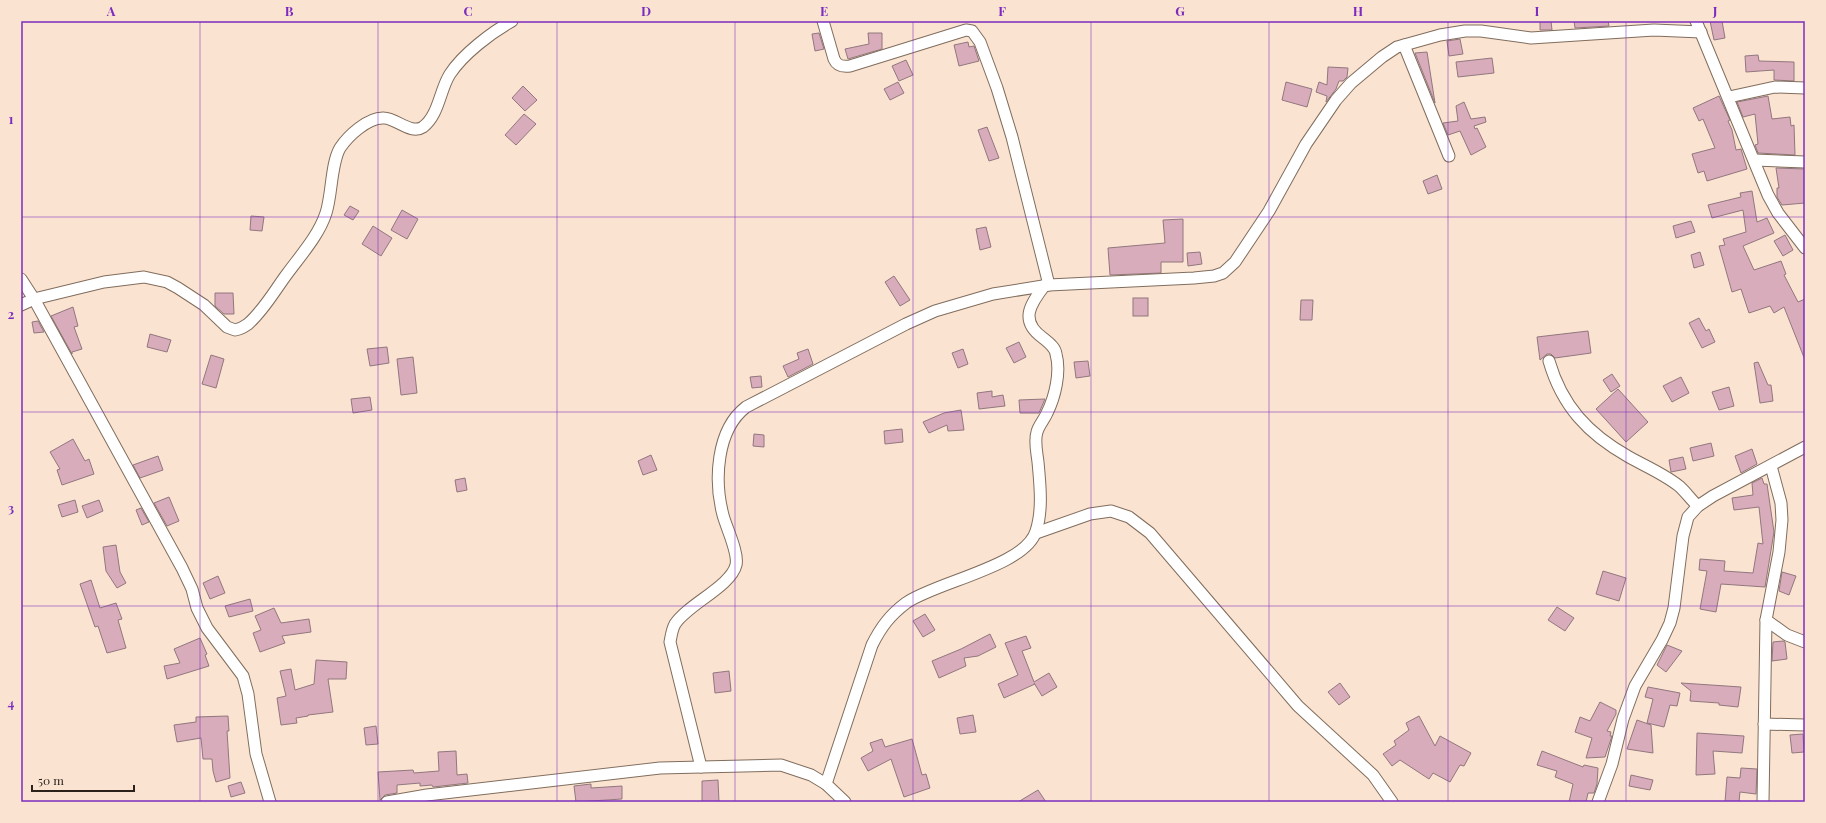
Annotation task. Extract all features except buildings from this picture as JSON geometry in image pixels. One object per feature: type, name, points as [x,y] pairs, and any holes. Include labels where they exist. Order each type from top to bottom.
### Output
[{"type":"street","points":[[21,305],[34,299],[104,282],[144,276],[167,282],[193,297],[204,305],[227,327],[235,330],[248,325],[263,308],[320,228],[330,199],[336,159],[346,140],[364,126],[378,118],[385,118],[417,130],[422,128],[432,115],[450,74],[478,45],[512,21]]},
{"type":"street","points":[[823,21],[836,63],[843,67],[966,30],[972,30],[976,34],[988,63],[1012,137],[1047,285]]},
{"type":"street","points":[[1696,21],[1729,97],[1768,195],[1778,213],[1805,248]]},
{"type":"street","points":[[701,767],[670,642],[675,624],[724,581],[732,573],[736,564],[735,554],[723,514],[718,482],[720,460],[724,441],[732,421],[737,414],[746,407],[906,324],[935,311],[993,294],[1047,285],[1194,278],[1214,276],[1223,273],[1235,262],[1269,211],[1306,144],[1336,100],[1351,83],[1382,57],[1404,45],[1440,35],[1481,30],[1531,38],[1654,30],[1701,32]]},
{"type":"street","points":[[1404,45],[1449,156]]},
{"type":"street","points":[[1729,97],[1775,87],[1805,88]]},
{"type":"street","points":[[1755,160],[1805,162]]},
{"type":"street","points":[[21,279],[34,299],[182,568],[192,589],[197,608],[208,628],[243,676],[248,694],[256,754],[270,802]]},
{"type":"street","points":[[826,784],[872,645],[882,626],[907,603],[924,593],[994,567],[1019,552],[1030,543],[1036,533],[1040,508],[1036,432],[1047,414],[1052,401],[1058,373],[1054,348],[1033,330],[1028,316],[1036,296],[1047,285]]},
{"type":"street","points":[[1548,361],[1554,378],[1570,408],[1594,434],[1605,443],[1679,486],[1698,506]]},
{"type":"street","points":[[1598,802],[1612,764],[1623,719],[1636,686],[1670,623],[1674,608],[1682,536],[1688,517],[1698,506],[1713,496],[1805,447]]},
{"type":"street","points":[[1763,802],[1763,688],[1766,620],[1779,552],[1782,520],[1781,503],[1771,466]]},
{"type":"street","points":[[1036,533],[1090,514],[1110,511],[1129,517],[1150,533],[1298,706],[1373,775],[1392,802]]},
{"type":"street","points":[[1766,620],[1787,635],[1805,642]]},
{"type":"street","points":[[1764,724],[1805,725]]},
{"type":"street","points":[[387,802],[427,795],[652,769],[781,765],[811,775],[826,784],[845,802]]}]
